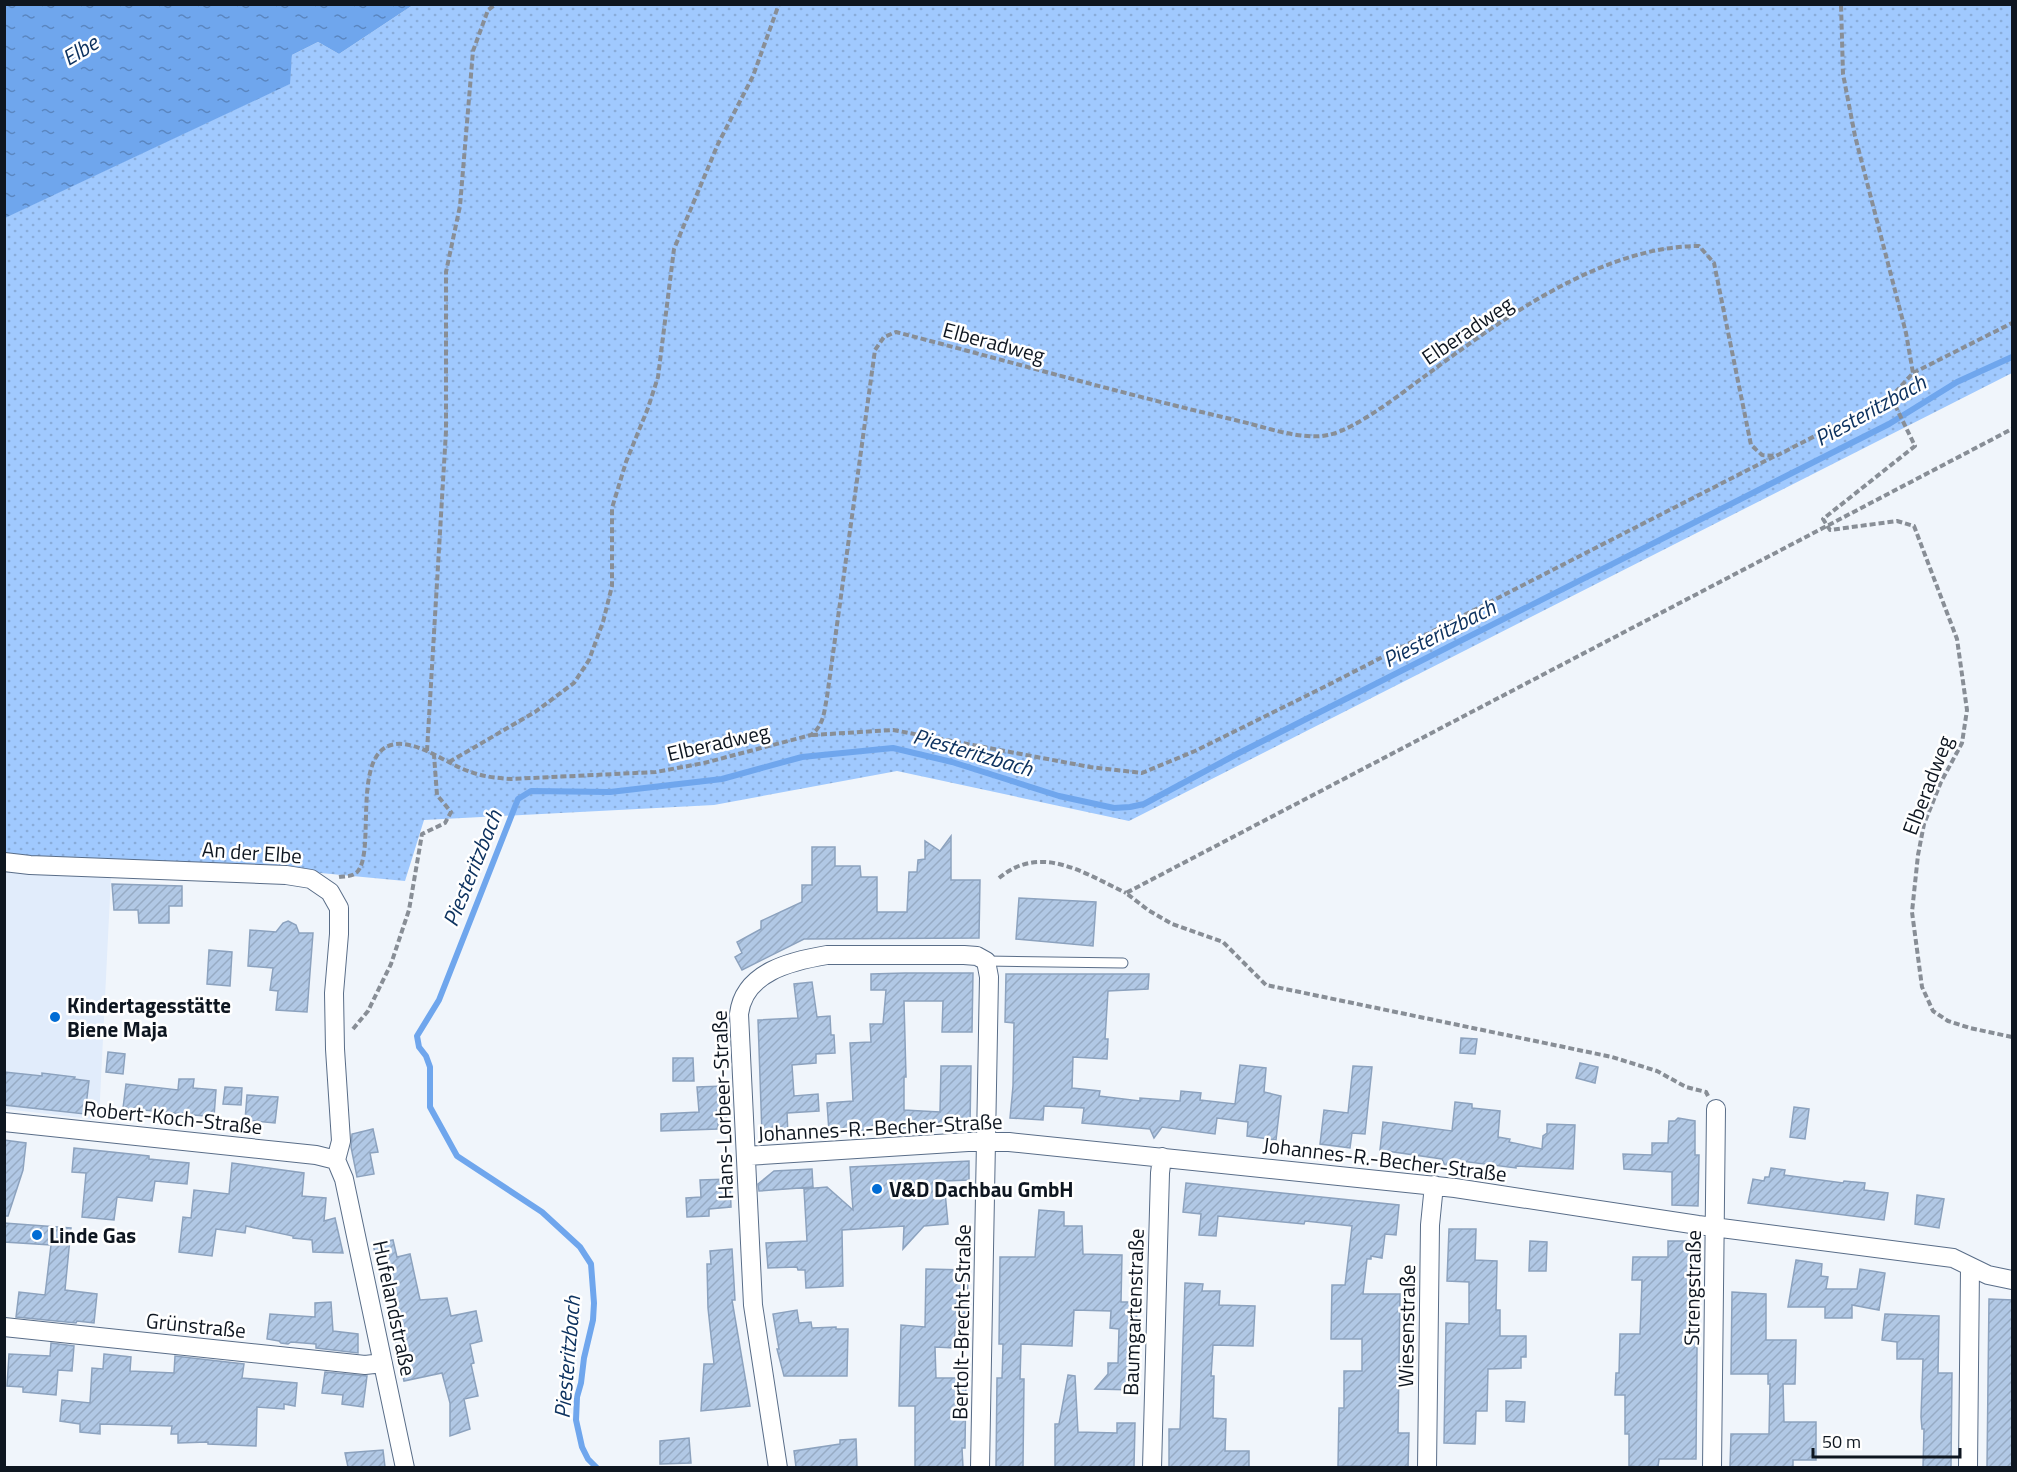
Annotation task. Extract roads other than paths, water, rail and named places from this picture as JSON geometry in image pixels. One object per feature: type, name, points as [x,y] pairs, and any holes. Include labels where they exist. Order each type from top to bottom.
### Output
[{"type":"street","name":"An der Elbe","points":[[4,862],[30,866],[286,875],[311,879],[330,892],[339,908],[334,993],[341,1141],[336,1160]]},
{"type":"street","name":"Hans-Lorbeer-Straße","points":[[778,1467],[755,1329],[741,1000],[755,980],[767,973],[792,963],[827,955],[964,955],[977,956],[986,961]]},
{"type":"street","name":"Bertolt-Brecht-Straße","points":[[980,1467],[989,977],[986,961]]},
{"type":"street","name":"Strengstraße","points":[[1712,1467],[1716,1109]]},
{"type":"street","name":"Robert-Koch-Straße","points":[[4,1122],[316,1155],[336,1160]]},
{"type":"street","name":"Johannes-R.-Becher-Straße","points":[[746,1156],[986,1142],[1162,1158],[1434,1185],[1716,1227],[1953,1258],[1988,1275],[2013,1280]]},
{"type":"street","name":"Baumgartenstraße","points":[[1152,1467],[1162,1158]]},
{"type":"street","name":"Hufelandstraße","points":[[336,1160],[344,1179],[405,1467]]},
{"type":"street","name":"Wiesenstraße","points":[[1427,1467],[1430,1225],[1434,1185]]},
{"type":"street","points":[[1968,1467],[1970,1268]]},
{"type":"street","name":"Grünstraße","points":[[4,1327],[365,1365],[383,1363]]},
{"type":"lane","points":[[986,961],[1123,963]]},
{"type":"water","name":"Elbe","points":[[4,5],[413,5],[339,54],[318,42],[292,55],[290,84],[5,218]]},
{"type":"waterway","name":"Piesteritzbach","points":[[597,1468],[588,1459],[582,1447],[576,1420],[577,1397],[593,1320],[591,1264],[580,1247],[542,1212],[457,1156],[430,1107],[430,1067],[419,1047],[417,1036],[439,1000],[518,799],[531,791],[610,792],[722,779],[802,757],[893,748],[952,762],[1059,796],[1114,808],[1144,804],[1239,753],[1889,424],[1957,382],[2012,357]]},
{"type":"place","name":"Kindertagesstätte Biene Maja","points":[[55,1017]]},
{"type":"place","name":"V&D Dachbau GmbH","points":[[877,1189]]},
{"type":"place","name":"Linde Gas","points":[[37,1235]]}]
